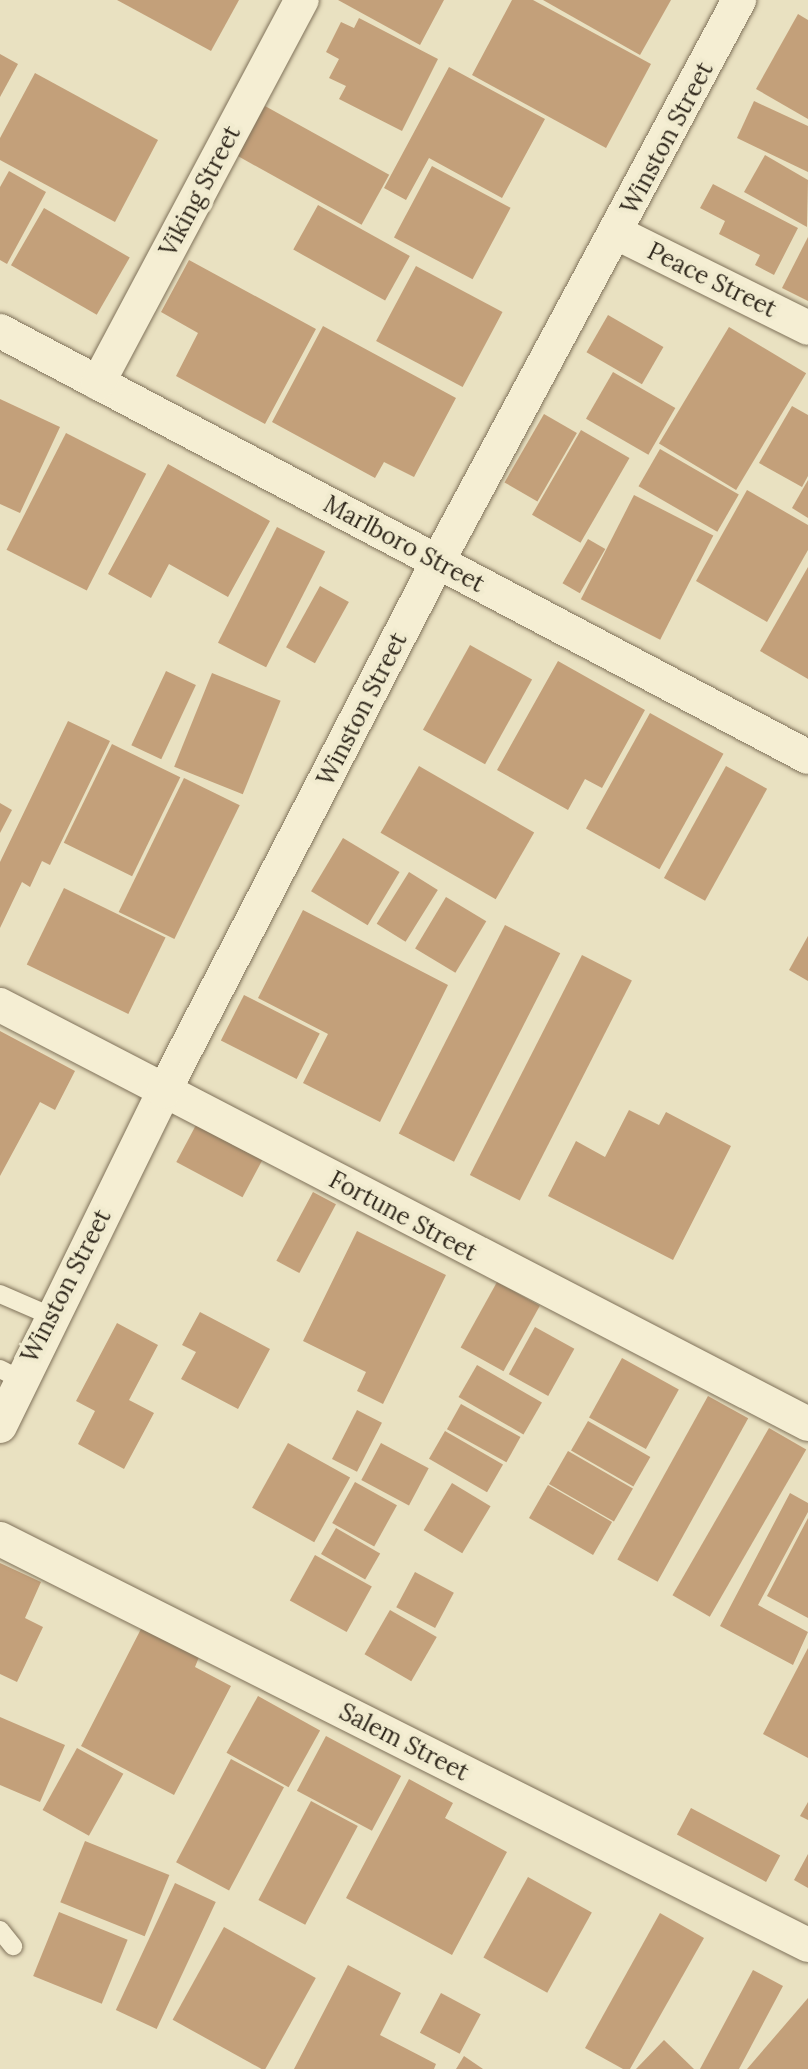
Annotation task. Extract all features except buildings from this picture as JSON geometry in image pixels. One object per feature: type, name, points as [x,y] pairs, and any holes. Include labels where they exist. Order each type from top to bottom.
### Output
[{"type":"street","name":"Viking Street","points":[[98,383],[302,0]]},
{"type":"street","name":"Winston Street","points":[[0,1426],[10,1374],[51,1316],[438,561],[617,233],[739,0]]},
{"type":"street","name":"Peace Street","points":[[617,233],[808,328]]},
{"type":"street","name":"Marlboro Street","points":[[0,331],[808,757]]},
{"type":"street","name":"Fortune Street","points":[[0,1005],[808,1424]]},
{"type":"street","name":"Salem Street","points":[[0,1539],[808,1945]]},
{"type":"lane","points":[[0,1294],[51,1316]]},
{"type":"lane","points":[[0,1930],[13,1946]]}]
